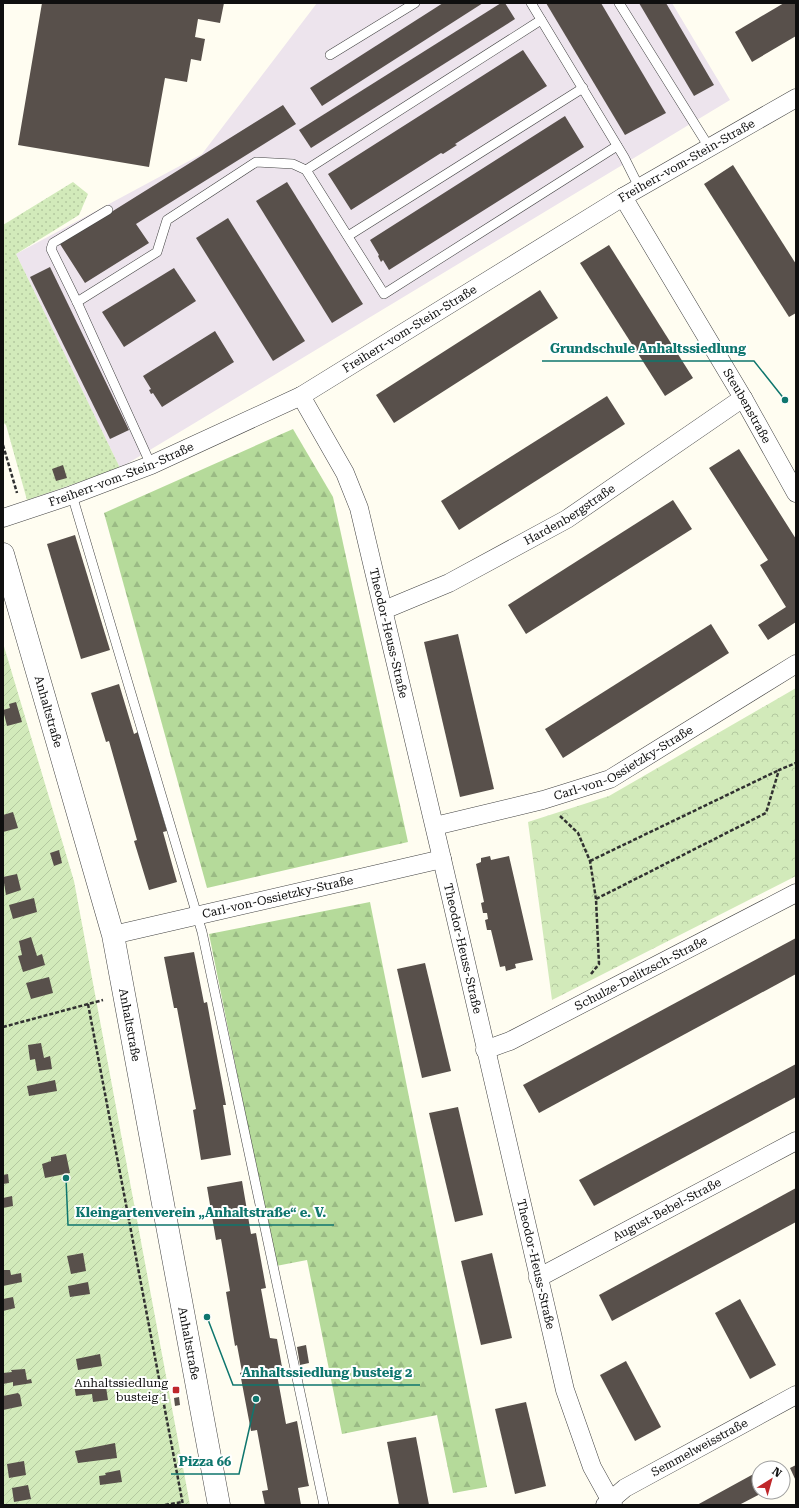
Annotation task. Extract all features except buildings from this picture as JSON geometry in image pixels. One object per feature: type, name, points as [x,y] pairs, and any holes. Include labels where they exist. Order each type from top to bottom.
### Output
[{"type":"street","name":"Freiherr-vom-Stein-Straße","points":[[3,518],[72,495],[151,465],[301,396],[622,197],[796,98]]},
{"type":"street","name":"Steubenstraße","points":[[622,197],[743,398],[796,493]]},
{"type":"street","name":"Theodor-Heuss-Straße","points":[[301,396],[346,473],[359,508],[435,826],[485,1050],[565,1390],[592,1467],[610,1503]]},
{"type":"street","name":"Hardenbergstraße","points":[[384,610],[449,583],[567,519],[743,398]]},
{"type":"street","name":"Anhaltstraße","points":[[3,554],[113,935],[220,1505]]},
{"type":"street","name":"Carl-von-Ossietzky-Straße","points":[[435,826],[543,800],[610,779],[796,664]]},
{"type":"street","name":"Carl-von-Ossietzky-Straße","points":[[113,935],[442,859]]},
{"type":"street","name":"Schulze-Delitzsch-Straße","points":[[485,1050],[510,1041],[796,893]]},
{"type":"street","name":"August-Bebel-Straße","points":[[538,1278],[796,1141]]},
{"type":"street","name":"Semmelweisstraße","points":[[610,1503],[625,1488],[796,1394]]},
{"type":"lane","points":[[330,55],[415,3]]},
{"type":"lane","points":[[531,3],[617,146],[639,188]]},
{"type":"lane","points":[[619,3],[709,147]]},
{"type":"lane","points":[[306,170],[541,20]]},
{"type":"lane","points":[[348,236],[582,88]]},
{"type":"lane","points":[[77,302],[157,252],[167,220],[256,162],[293,164],[306,170],[384,294],[617,146]]},
{"type":"lane","points":[[108,210],[53,243],[50,250],[77,302],[151,465]]},
{"type":"lane","points":[[72,495],[197,916],[324,1505]]},
{"type":"path","points":[[3,445],[23,512]]},
{"type":"path","points":[[590,861],[796,762]]},
{"type":"path","points":[[596,899],[766,814],[779,770]]},
{"type":"path","points":[[543,800],[578,833],[590,861],[596,899],[599,964],[590,976]]},
{"type":"path","points":[[3,1027],[124,994]]},
{"type":"path","points":[[88,1004],[182,1503],[165,1505]]},
{"type":"shaded area","points":[[317,3],[672,3],[730,100],[120,468],[16,254],[202,154]]},
{"type":"green space","points":[[73,182],[88,194],[79,215],[16,254],[120,468],[27,500],[6,425],[3,422],[3,225]]},
{"type":"green space","points":[[293,429],[333,497],[408,842],[207,888],[104,513]]},
{"type":"green space","points":[[3,643],[74,881],[190,1505],[3,1505]]},
{"type":"green space","points":[[796,688],[796,876],[552,1000],[528,822],[609,796]]},
{"type":"green space","points":[[370,902],[487,1487],[453,1493],[437,1415],[342,1434],[307,1260],[276,1266],[209,934]]},
{"type":"place","name":"Grundschule Anhaltssiedlung","points":[[785,400]]},
{"type":"place","name":"Kleingartenverein „Anhaltstraße“ e. V.","points":[[66,1178]]},
{"type":"place","name":"Anhaltssiedlung busteig 2","points":[[207,1317]]},
{"type":"place","name":"Anhaltssiedlung busteig 1","points":[[176,1390]]},
{"type":"place","name":"Pizza 66","points":[[256,1399]]}]
